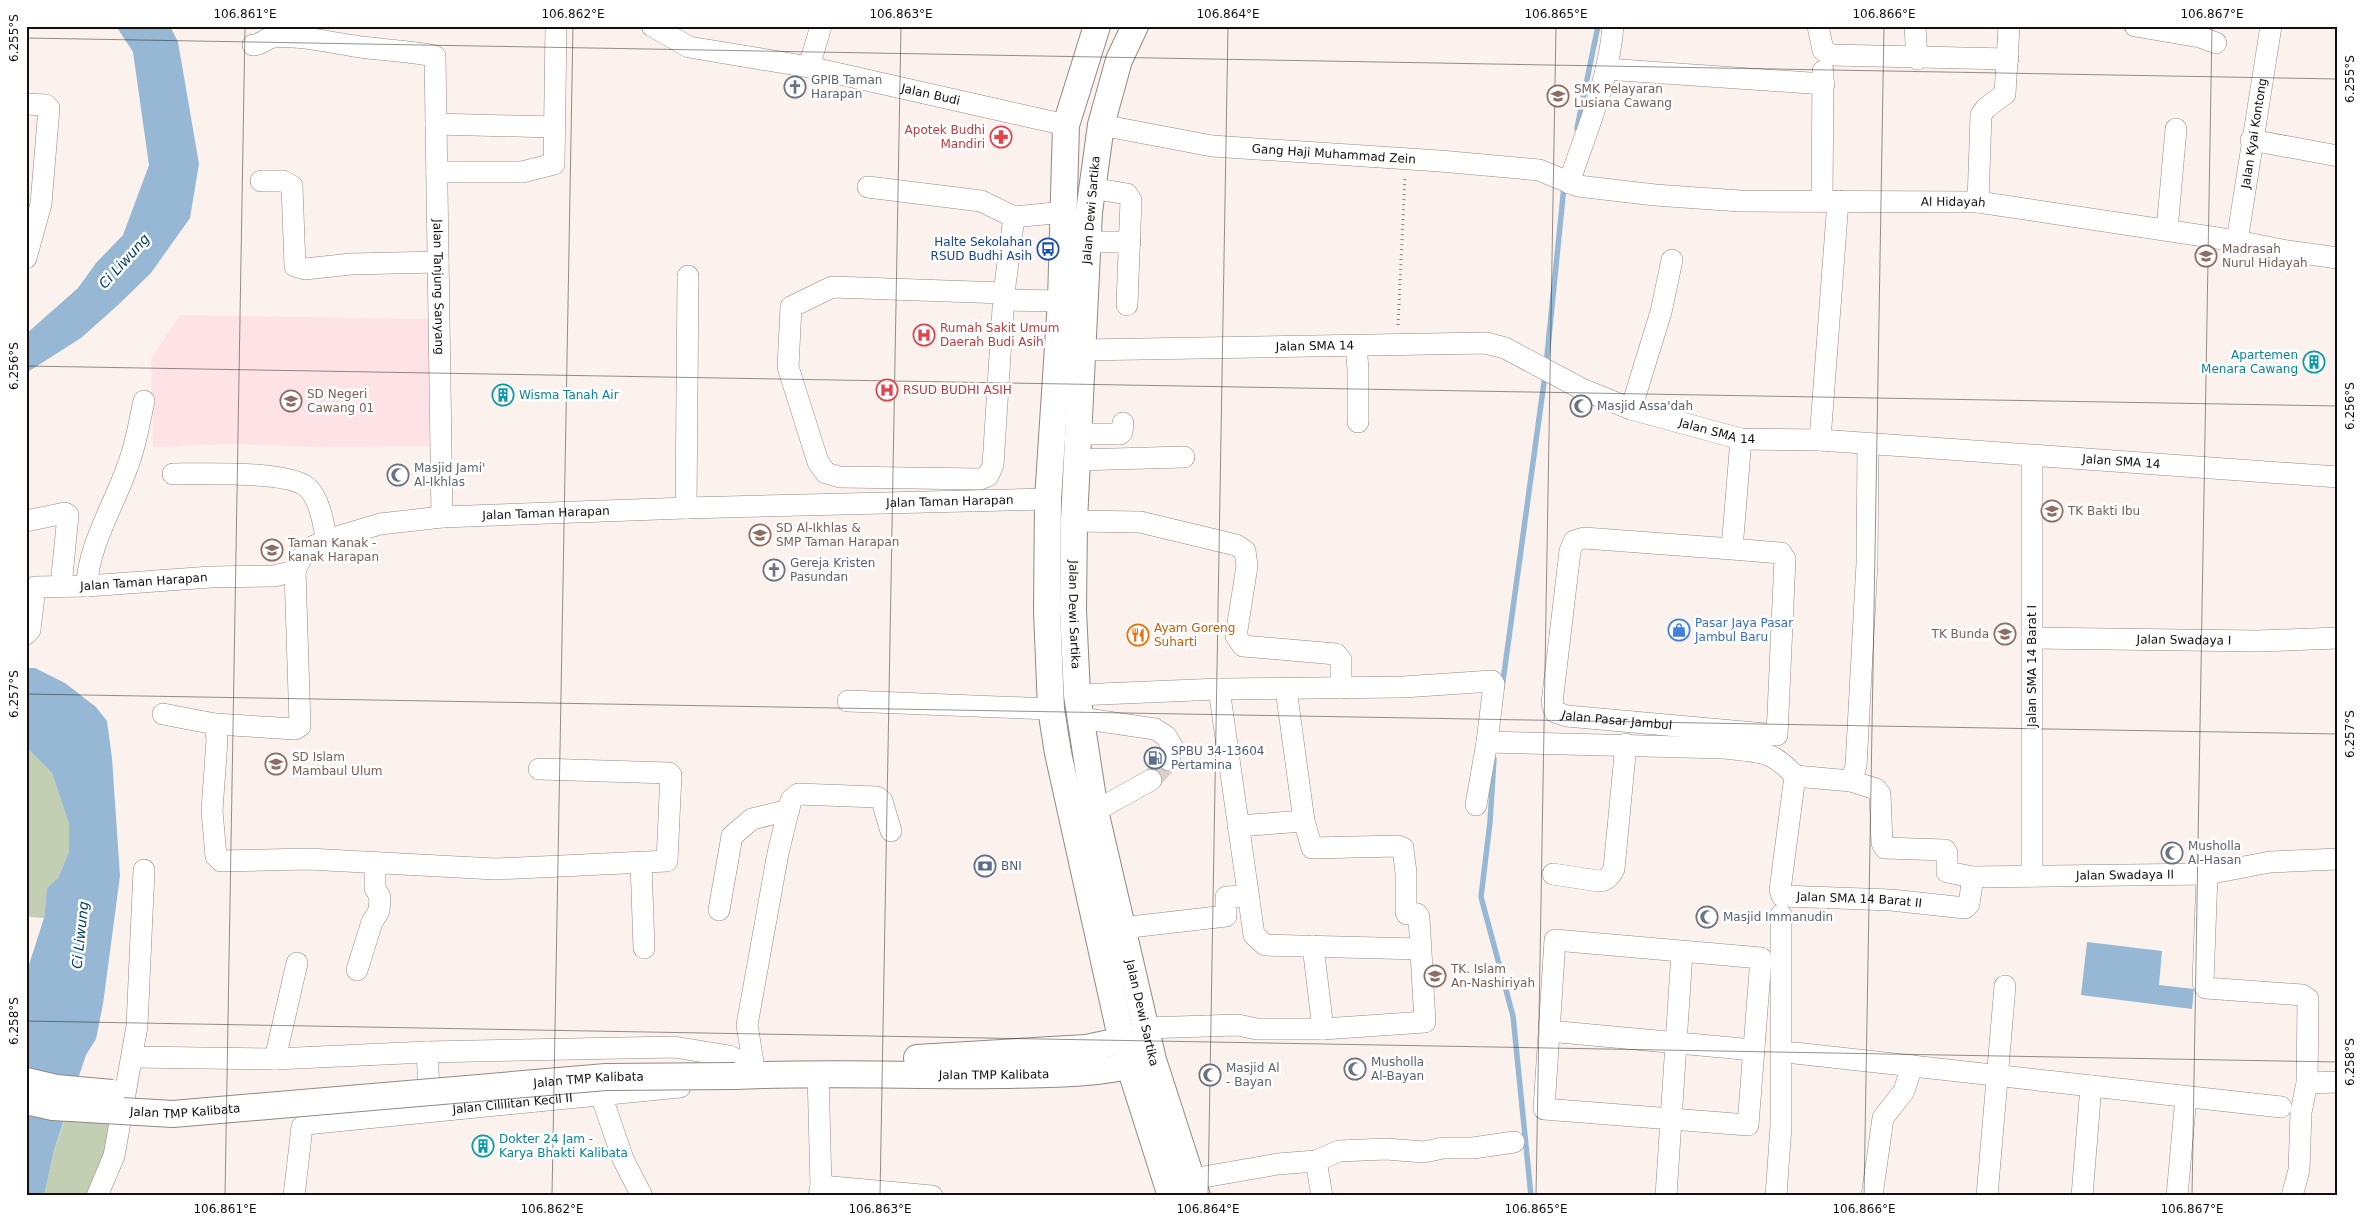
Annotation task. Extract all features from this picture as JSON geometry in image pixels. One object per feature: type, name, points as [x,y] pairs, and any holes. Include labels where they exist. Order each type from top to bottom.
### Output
[{"type":"main road","name":"Jalan Dewi Sartika","points":[[1097,26],[1066,125],[1061,301],[1048,499],[1048,611],[1051,709],[1058,753],[1122,1042],[1141,1063],[1194,1187]]},
{"type":"main road","name":"Jalan Dewi Sartika","points":[[1135,26],[1119,60],[1101,125],[1091,188],[1074,521],[1073,610],[1079,706],[1095,810],[1146,1031],[1141,1063],[1171,1196]]},
{"type":"main road","name":"Jalan TMP Kalibata","points":[[26,1081],[56,1088],[172,1098],[388,1086],[601,1067],[741,1066],[946,1057],[1086,1048],[1122,1042],[1146,1031]]},
{"type":"main road","name":"Jalan TMP Kalibata","points":[[26,1101],[53,1107],[173,1114],[741,1066],[805,1073],[977,1075],[1079,1073],[1141,1063]]},
{"type":"street","points":[[436,172],[522,172],[554,164],[553,126],[556,26]]},
{"type":"street","points":[[810,67],[821,26]]},
{"type":"street","points":[[1561,179],[1600,93],[1613,26]]},
{"type":"street","points":[[1818,26],[1823,50],[1830,201],[1820,440]]},
{"type":"street","points":[[1915,26],[1917,59]]},
{"type":"street","points":[[1978,202],[1981,115],[1986,108],[2003,97],[2008,59],[2009,26]]},
{"type":"street","points":[[2135,26],[2200,37],[2216,42]]},
{"type":"street","name":"Jalan Kyai Kontong","points":[[2237,241],[2251,140],[2271,26]]},
{"type":"street","name":"Jalan Budi","points":[[657,27],[689,47],[810,67],[1066,125]]},
{"type":"street","name":"Jalan Tanjung Sanyang","points":[[253,45],[263,44],[271,37],[315,38],[346,45],[393,52],[411,51],[435,56],[442,517]]},
{"type":"street","points":[[1823,50],[1831,56],[1917,59],[2008,59]]},
{"type":"street","points":[[1606,69],[1824,84]]},
{"type":"street","points":[[26,104],[46,105],[48,108],[41,204],[30,231],[26,258]]},
{"type":"street","points":[[436,124],[553,126]]},
{"type":"street","name":"Gang Haji Muhammad Zein","points":[[1101,125],[1212,146],[1406,159],[1561,179]]},
{"type":"street","points":[[2167,230],[2176,129]]},
{"type":"street","points":[[2251,140],[2338,156]]},
{"type":"street","name":"Al Hidayah","points":[[1561,179],[1603,189],[1740,201],[1978,202],[2237,241],[2287,252],[2338,258]]},
{"type":"street","points":[[261,181],[283,181],[292,186],[295,266],[305,269],[351,264],[438,262]]},
{"type":"street","points":[[868,187],[981,201],[1014,218],[1065,212]]},
{"type":"street","points":[[1091,188],[1126,194],[1131,200],[1127,305]]},
{"type":"street","points":[[1014,218],[1004,296],[993,465],[988,476],[980,479],[840,477],[826,473],[818,462],[788,366],[791,307],[832,287],[1004,296],[1061,301]]},
{"type":"street","points":[[1087,242],[1130,242]]},
{"type":"street","points":[[1631,409],[1661,312],[1672,260]]},
{"type":"street","points":[[686,508],[688,276]]},
{"type":"street","name":"Jalan SMA 14","points":[[1082,350],[1495,344],[1582,389],[1631,409],[1740,439],[1820,440],[1868,445],[2338,477]]},
{"type":"street","points":[[1356,346],[1358,422]]},
{"type":"street","points":[[87,586],[87,576],[99,536],[129,464],[144,402]]},
{"type":"street","points":[[1078,434],[1120,434],[1122,432],[1122,423]]},
{"type":"street","points":[[1732,549],[1740,439]]},
{"type":"street","points":[[1851,780],[1856,766],[1866,563],[1868,445]]},
{"type":"street","name":"Jalan SMA 14 Barat I","points":[[2032,456],[2032,876]]},
{"type":"street","points":[[1077,460],[1184,457]]},
{"type":"street","points":[[173,474],[256,474],[294,481],[309,488],[318,505],[327,540]]},
{"type":"street","name":"Jalan Taman Harapan","points":[[26,634],[30,630],[32,590],[35,587],[87,586],[211,577],[274,576],[294,570],[301,558],[314,546],[327,540],[380,524],[442,517],[686,508],[1048,499]]},
{"type":"street","points":[[26,521],[65,513],[68,515],[61,586]]},
{"type":"street","points":[[1074,521],[1140,522],[1236,545],[1245,551],[1247,566],[1236,636],[1238,642],[1243,646],[1336,654],[1341,660],[1341,688]]},
{"type":"street","name":"Jalan Pasar Jambul","points":[[1584,538],[1732,549],[1780,553],[1785,557],[1775,745],[1566,716],[1561,715],[1553,708],[1570,550],[1574,541],[1584,538]]},
{"type":"street","points":[[163,714],[216,724],[295,729],[300,726],[294,570]]},
{"type":"street","name":"Jalan Swadaya I","points":[[2032,638],[2258,642],[2338,638]]},
{"type":"street","points":[[1079,706],[1218,689],[1341,688],[1492,681],[1494,684],[1493,742],[1476,805]]},
{"type":"street","points":[[1218,689],[1254,935],[1265,944],[1420,949]]},
{"type":"street","points":[[1146,1031],[1238,1025],[1257,1029],[1323,1030],[1425,1023],[1418,916],[1407,914],[1406,912],[1406,873],[1403,848],[1398,846],[1314,849],[1310,846],[1304,821],[1286,689]]},
{"type":"street","points":[[848,701],[1051,709]]},
{"type":"street","points":[[1079,706],[1155,729],[1166,736],[1173,748],[1169,760]]},
{"type":"street","points":[[216,724],[218,740],[212,810],[218,860],[308,859],[495,869],[664,862],[668,858],[671,775],[669,773],[539,769]]},
{"type":"street","points":[[1493,742],[1626,744],[1724,748],[1762,752],[1775,745],[1795,776],[1851,780],[1876,789],[1880,794],[1882,843],[1884,848],[1944,850],[1947,853],[1947,872],[1973,877],[2032,876]]},
{"type":"street","points":[[1553,874],[1604,881],[1614,869],[1626,744]]},
{"type":"street","name":"Jalan SMA 14 Barat II","points":[[1795,776],[1780,890],[1782,896],[1891,900],[1966,908],[1970,904],[1973,877]]},
{"type":"street","points":[[1095,810],[1151,780]]},
{"type":"street","points":[[741,1066],[778,853],[791,800],[798,794],[877,797],[882,801],[890,831]]},
{"type":"street","points":[[719,910],[732,836],[752,819],[789,810]]},
{"type":"street","points":[[1238,826],[1304,821]]},
{"type":"street","name":"Jalan Swadaya II","points":[[2032,876],[2207,874],[2270,862],[2338,859]]},
{"type":"street","points":[[357,970],[372,922],[379,911],[380,897],[374,888],[375,862]]},
{"type":"street","points":[[641,863],[644,948]]},
{"type":"street","points":[[97,1196],[114,1156],[137,1026],[144,870]]},
{"type":"street","points":[[2207,874],[2204,986],[2209,989],[2307,997],[2309,1002],[2307,1083],[2301,1112],[2298,1170],[2292,1196]]},
{"type":"street","points":[[1122,928],[1226,916],[1226,897],[1247,896]]},
{"type":"street","points":[[1776,1196],[1781,1126],[1781,915]]},
{"type":"street","points":[[1555,940],[1761,958],[1748,1125],[1544,1109],[1549,1031],[1555,940]]},
{"type":"street","points":[[1313,946],[1323,1030]]},
{"type":"street","points":[[1666,1196],[1682,952]]},
{"type":"street","points":[[274,1059],[297,963]]},
{"type":"street","points":[[1987,1196],[2005,986]]},
{"type":"street","points":[[1549,1031],[1754,1050]]},
{"type":"street","points":[[132,1058],[274,1059],[427,1052],[680,1047],[729,1056],[741,1066]]},
{"type":"street","points":[[427,1052],[430,1112]]},
{"type":"street","points":[[1795,1053],[2281,1107]]},
{"type":"street","points":[[1872,1196],[1883,1118],[1904,1091],[1912,1066]]},
{"type":"street","points":[[805,1073],[820,1191],[932,1196]]},
{"type":"street","name":"Jalan Cililitan Kecil II","points":[[294,1196],[302,1127],[306,1124],[601,1096],[805,1073]]},
{"type":"street","points":[[2307,1083],[2338,1082]]},
{"type":"street","points":[[2082,1196],[2091,1086]]},
{"type":"street","points":[[601,1096],[623,1159],[642,1196]]},
{"type":"street","points":[[2177,1196],[2186,1097]]},
{"type":"street","points":[[1194,1187],[1278,1164],[1316,1161],[1339,1151],[1386,1149],[1424,1152],[1443,1148],[1473,1148],[1514,1142]]},
{"type":"street","points":[[1316,1161],[1322,1196]]},
{"type":"path","points":[[1397,345],[1406,159]]},
{"type":"shaded area","name":"SD Negeri Cawang 01","points":[[180,315],[429,319],[429,446],[318,447],[232,444],[153,447],[151,359]]},
{"type":"green space","points":[[26,747],[52,773],[69,824],[69,852],[58,878],[47,888],[44,918],[30,917],[26,908]]},
{"type":"green space","points":[[69,1108],[122,1110],[97,1196],[44,1196],[54,1150]]},
{"type":"water","name":"Ci Liwung","points":[[116,26],[170,26],[178,42],[199,164],[190,218],[151,273],[118,305],[81,338],[26,373],[26,334],[78,288],[96,263],[123,235],[149,165],[133,52]]},
{"type":"water","name":"Ci Liwung","points":[[26,668],[35,668],[65,683],[96,707],[107,721],[112,758],[120,876],[103,1004],[96,1039],[86,1055],[54,1150],[44,1196],[26,1196],[26,974],[44,918],[47,888],[58,878],[69,852],[69,824],[52,773],[26,747]]},
{"type":"water","points":[[2087,942],[2162,951],[2159,985],[2194,989],[2192,1009],[2081,995]]},
{"type":"waterway","points":[[1577,128],[1598,26]]},
{"type":"waterway","points":[[1546,366],[1564,186]]},
{"type":"waterway","points":[[1502,688],[1545,375]]},
{"type":"waterway","points":[[1494,759],[1490,822],[1481,897],[1513,1016],[1531,1196]]},
{"type":"tunnel","points":[[1151,780],[1169,760]]},
{"type":"place","name":"GPIB Taman Harapan","points":[[795,87]]},
{"type":"place","name":"SMK Pelayaran Lusiana Cawang","points":[[1558,96]]},
{"type":"place","name":"Apotek Budhi Mandiri","points":[[1001,137]]},
{"type":"place","name":"Halte Sekolahan RSUD Budhi Asih","points":[[1048,249]]},
{"type":"place","name":"Madrasah Nurul Hidayah","points":[[2206,256]]},
{"type":"place","name":"Rumah Sakit Umum Daerah Budi Asih","points":[[924,335]]},
{"type":"place","name":"Apartemen Menara Cawang","points":[[2314,362]]},
{"type":"place","name":"RSUD BUDHI ASIH","points":[[887,390]]},
{"type":"place","name":"Wisma Tanah Air","points":[[503,395]]},
{"type":"place","name":"SD Negeri Cawang 01","points":[[291,401]]},
{"type":"place","name":"Masjid Assa'dah","points":[[1581,406]]},
{"type":"place","name":"Masjid Jami' Al-Ikhlas","points":[[398,475]]},
{"type":"place","name":"TK Bakti Ibu","points":[[2052,511]]},
{"type":"place","name":"SD Al-Ikhlas & SMP Taman Harapan","points":[[760,535]]},
{"type":"place","name":"Taman Kanak - kanak Harapan","points":[[272,550]]},
{"type":"place","name":"Gereja Kristen Pasundan","points":[[774,570]]},
{"type":"place","name":"Pasar Jaya Pasar Jambul Baru","points":[[1679,630]]},
{"type":"place","name":"TK Bunda","points":[[2005,634]]},
{"type":"place","name":"Ayam Goreng Suharti","points":[[1138,635]]},
{"type":"place","name":"SPBU 34-13604 Pertamina","points":[[1155,758]]},
{"type":"place","name":"SD Islam Mambaul Ulum","points":[[276,764]]},
{"type":"place","name":"Musholla Al-Hasan","points":[[2172,853]]},
{"type":"place","name":"BNI","points":[[985,866]]},
{"type":"place","name":"Masjid Immanudin","points":[[1707,917]]},
{"type":"place","name":"TK. Islam An-Nashiriyah","points":[[1435,976]]},
{"type":"place","name":"Musholla Al-Bayan","points":[[1355,1069]]},
{"type":"place","name":"Masjid Al - Bayan","points":[[1210,1075]]},
{"type":"place","name":"Dokter 24 Jam - Karya Bhakti Kalibata","points":[[483,1146]]}]
